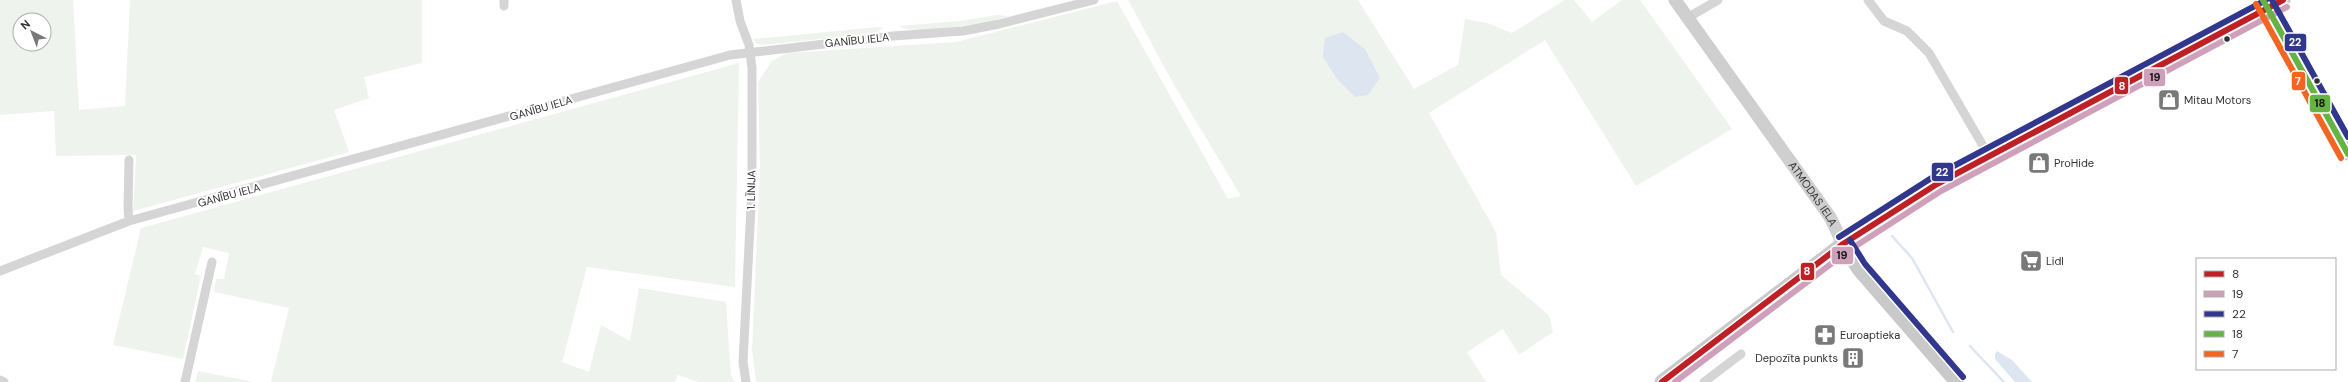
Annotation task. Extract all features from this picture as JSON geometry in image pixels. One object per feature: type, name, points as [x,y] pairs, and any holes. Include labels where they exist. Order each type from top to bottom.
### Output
[{"type":"main road","name":"ATMODAS IELA","points":[[1675,0],[1830,217],[1843,244],[1859,268],[1957,382]]},
{"type":"main road","points":[[1667,380],[1843,244],[1937,184],[2265,4],[2283,0]]},
{"type":"main road","points":[[2265,4],[2348,154]]},
{"type":"street","name":"1. LĪNIJA","points":[[736,0],[752,68],[752,187],[743,333],[743,362],[746,382]]},
{"type":"street","name":"GANĪBU IELA","points":[[0,270],[130,221],[730,55],[963,31],[999,24],[1094,0]]},
{"type":"street","points":[[1687,18],[1718,0]]},
{"type":"street","points":[[1868,0],[1884,21],[1907,31],[1929,53],[1989,156]]},
{"type":"street","points":[[129,160],[128,207],[130,221]]},
{"type":"street","points":[[185,382],[212,262]]},
{"type":"street","points":[[1704,382],[1741,354]]},
{"type":"street","points":[[0,380],[4,382]]},
{"type":"shaded area","points":[[0,0],[73,0],[79,110],[125,106],[130,0],[422,0],[422,63],[364,77],[369,98],[334,110],[349,152],[133,211],[136,155],[56,156],[54,111],[0,115]]},
{"type":"shaded area","points":[[1128,0],[1358,0],[1414,89],[1458,65],[1465,19],[1487,23],[1512,33],[1565,0],[1574,0],[1592,22],[1622,0],[1640,0],[1732,129],[1636,186],[1545,40],[1429,113],[1496,232],[1501,275],[1549,315],[1553,332],[1519,355],[1503,329],[1467,352],[1486,382],[756,382],[752,350],[760,169],[758,82],[772,61],[787,53],[956,42],[1117,1],[1228,199],[1241,196],[1174,85]]},
{"type":"shaded area","points":[[997,15],[1009,16],[970,25],[935,29],[907,29],[899,26],[960,21]]},
{"type":"shaded area","points":[[878,27],[883,28],[876,33],[764,45],[757,44],[753,39]]},
{"type":"shaded area","points":[[1343,32],[1365,49],[1380,78],[1368,95],[1355,97],[1337,79],[1323,57],[1325,38]]},
{"type":"shaded area","points":[[739,63],[735,287],[587,267],[562,362],[589,372],[601,325],[630,341],[639,288],[726,302],[731,375],[735,382],[698,382],[678,375],[675,382],[271,382],[289,308],[214,292],[216,279],[224,279],[229,253],[203,247],[195,274],[201,276],[183,359],[113,345],[141,228]]},
{"type":"shaded area","points":[[1997,351],[2012,360],[2032,382],[2015,382],[1995,359],[1995,354]]},
{"type":"shaded area","points":[[198,371],[254,382],[195,382]]},
{"type":"waterway","points":[[1892,236],[1912,258],[1953,332]]},
{"type":"waterway","points":[[1970,346],[2004,382]]},
{"type":"transit line","name":"18","points":[[2263,0],[2348,154]]},
{"type":"transit line","name":"22","points":[[1839,237],[1933,177],[2266,0]]},
{"type":"transit line","name":"22","points":[[2272,0],[2348,137]]},
{"type":"transit line","name":"8","points":[[1662,382],[1843,244],[1937,184],[2283,0]]},
{"type":"transit line","name":"7","points":[[2256,4],[2341,158]]},
{"type":"transit line","name":"19","points":[[1675,382],[1848,251],[1941,191],[2287,7]]},
{"type":"transit line","name":"22","points":[[1850,240],[1865,264],[1963,377]]},
{"type":"place","name":"Mitau Motors","points":[[2169,100]]},
{"type":"place","name":"ProHide","points":[[2039,163]]},
{"type":"place","name":"Lidl","points":[[2031,261]]},
{"type":"place","name":"Euroaptieka","points":[[1825,335]]},
{"type":"place","name":"Depozīta punkts","points":[[1853,358]]}]
